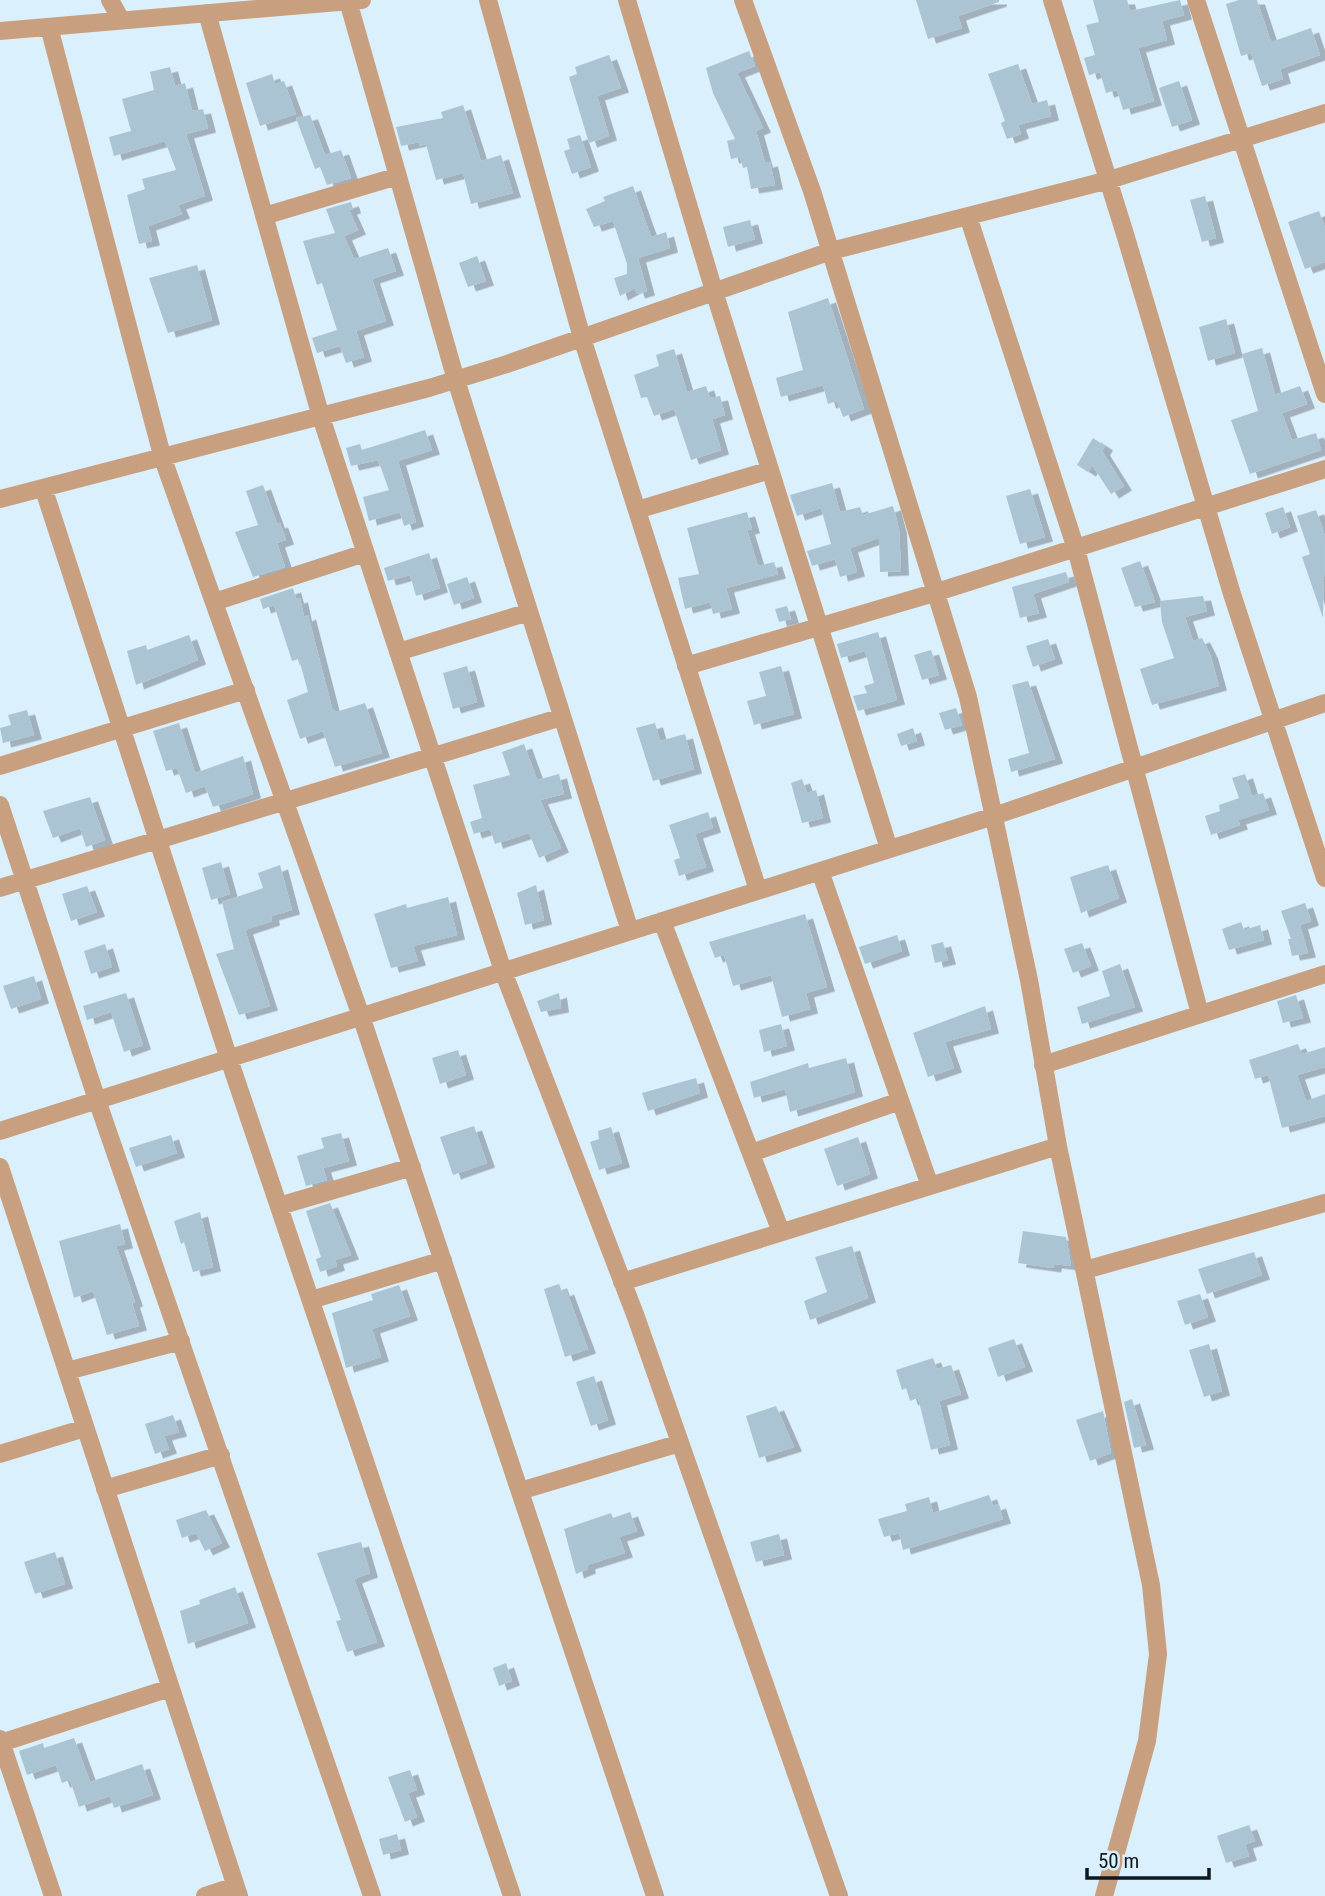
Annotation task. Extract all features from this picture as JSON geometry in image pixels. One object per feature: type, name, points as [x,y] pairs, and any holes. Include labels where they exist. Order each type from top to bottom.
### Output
[{"type":"street","points":[[110,0],[121,20]]},
{"type":"street","points":[[488,0],[582,338],[758,890]]},
{"type":"street","points":[[627,0],[714,291],[890,849]]},
{"type":"street","points":[[743,0],[831,251],[968,697],[1029,980],[1058,1146],[1151,1585],[1158,1654],[1147,1741],[1104,1896]]},
{"type":"street","points":[[1052,0],[1273,722],[1325,878]]},
{"type":"street","points":[[1196,0],[1325,394]]},
{"type":"street","points":[[0,32],[355,1],[398,176],[456,380],[630,931]]},
{"type":"street","points":[[207,13],[321,417],[503,971],[622,1282],[839,1896]]},
{"type":"street","points":[[49,27],[163,459],[361,1016],[655,1896]]},
{"type":"street","points":[[0,499],[163,459],[456,380],[831,251],[1109,180],[1325,113]]},
{"type":"street","points":[[264,216],[398,176]]},
{"type":"street","points":[[968,216],[1076,549],[1200,1014]]},
{"type":"street","points":[[686,666],[937,592],[1325,469]]},
{"type":"street","points":[[637,510],[770,470]]},
{"type":"street","points":[[44,489],[229,1059],[512,1896]]},
{"type":"street","points":[[214,602],[365,553]]},
{"type":"street","points":[[398,652],[529,612]]},
{"type":"street","points":[[0,766],[246,690]]},
{"type":"street","points":[[0,1131],[994,816],[1325,703]]},
{"type":"street","points":[[0,888],[562,717]]},
{"type":"street","points":[[0,805],[97,1100],[372,1896]]},
{"type":"street","points":[[820,871],[930,1186]]},
{"type":"street","points":[[663,921],[781,1232]]},
{"type":"street","points":[[1043,1065],[1325,974]]},
{"type":"street","points":[[751,1153],[900,1101]]},
{"type":"street","points":[[622,1282],[1058,1146]]},
{"type":"street","points":[[0,1167],[237,1891],[205,1896]]},
{"type":"street","points":[[279,1206],[412,1167]]},
{"type":"street","points":[[1085,1270],[1325,1203]]},
{"type":"street","points":[[311,1300],[443,1259]]},
{"type":"street","points":[[67,1371],[181,1341]]},
{"type":"street","points":[[0,1454],[85,1428]]},
{"type":"street","points":[[520,1491],[680,1443]]},
{"type":"street","points":[[106,1489],[221,1455]]},
{"type":"street","points":[[53,1896],[1,1741],[170,1688]]},
{"type":"building","points":[[916,0],[999,2],[958,16],[962,28],[928,39]]},
{"type":"building","points":[[1093,0],[1127,0],[1130,11],[1180,0],[1184,15],[1162,21],[1167,40],[1138,48],[1154,101],[1123,110],[1117,90],[1106,93],[1100,72],[1089,75],[1084,58],[1095,55],[1086,25],[1099,22]]},
{"type":"building","points":[[1239,0],[1257,0],[1271,42],[1311,28],[1320,55],[1280,69],[1283,79],[1262,86],[1251,53],[1241,56],[1226,4]]},
{"type":"building","points":[[749,51],[755,66],[737,73],[763,128],[756,131],[765,163],[770,162],[775,185],[751,189],[747,167],[743,168],[740,157],[731,159],[727,141],[735,139],[713,93],[706,68]]},
{"type":"building","points":[[609,55],[621,88],[597,96],[609,136],[589,143],[569,77],[577,74],[575,67]]},
{"type":"building","points":[[1018,64],[1032,104],[1047,100],[1051,116],[1018,125],[1021,134],[1007,139],[1001,123],[1005,121],[988,74]]},
{"type":"building","points":[[170,67],[175,86],[185,83],[192,111],[203,109],[208,128],[186,134],[205,196],[178,205],[182,214],[148,226],[152,241],[139,244],[127,195],[145,189],[142,179],[176,170],[165,141],[114,156],[109,137],[131,131],[122,99],[154,90],[150,72]]},
{"type":"building","points":[[272,74],[275,84],[284,81],[296,114],[260,126],[246,83]]},
{"type":"building","points":[[1179,81],[1192,120],[1172,127],[1159,88]]},
{"type":"building","points":[[463,105],[481,161],[501,155],[513,193],[471,204],[463,173],[436,180],[426,144],[420,146],[419,142],[401,146],[396,127],[443,118],[441,112]]},
{"type":"building","points":[[310,115],[325,155],[341,150],[351,178],[327,185],[320,167],[315,169],[296,118]]},
{"type":"building","points":[[580,135],[591,167],[572,174],[564,151],[570,149],[567,139]]},
{"type":"building","points":[[633,186],[651,237],[666,232],[670,248],[638,258],[647,291],[637,294],[635,288],[620,296],[614,278],[627,274],[627,264],[613,221],[594,227],[586,209],[605,201],[603,197]]},
{"type":"building","points":[[1205,196],[1216,238],[1202,242],[1190,200]]},
{"type":"building","points":[[351,202],[353,209],[349,210],[358,230],[344,236],[354,259],[388,248],[396,271],[372,279],[386,321],[356,331],[364,357],[346,363],[340,346],[317,353],[312,338],[337,330],[322,283],[317,285],[303,241],[335,233],[326,209]]},
{"type":"building","points":[[1319,211],[1325,228],[1325,262],[1305,269],[1288,222]]},
{"type":"building","points":[[750,220],[755,239],[728,247],[723,227]]},
{"type":"building","points":[[477,256],[486,281],[468,287],[459,263]]},
{"type":"building","points":[[197,265],[212,320],[168,333],[149,278]]},
{"type":"building","points":[[828,298],[864,409],[843,417],[837,401],[828,404],[823,385],[781,397],[776,378],[803,370],[788,312]]},
{"type":"building","points":[[1226,319],[1235,353],[1208,361],[1199,327]]},
{"type":"building","points":[[1262,348],[1275,395],[1300,386],[1307,404],[1282,413],[1292,440],[1316,433],[1321,450],[1250,474],[1231,420],[1258,411],[1242,354]]},
{"type":"building","points":[[674,349],[687,392],[706,386],[710,398],[720,396],[725,415],[712,419],[721,450],[691,460],[674,409],[654,416],[647,397],[641,398],[634,375],[659,366],[656,355]]},
{"type":"building","points":[[425,430],[432,450],[398,461],[416,522],[404,526],[400,512],[369,521],[363,497],[389,490],[378,460],[351,466],[346,448],[360,444],[362,450]]},
{"type":"building","points":[[1093,438],[1105,446],[1102,451],[1124,486],[1111,494],[1092,465],[1088,472],[1077,465]]},
{"type":"building","points":[[832,483],[840,512],[860,507],[863,515],[893,506],[899,529],[901,571],[880,572],[879,538],[850,548],[857,572],[840,577],[835,559],[812,566],[807,551],[831,544],[821,508],[797,516],[790,495]]},
{"type":"building","points":[[263,485],[277,524],[280,523],[286,540],[277,543],[285,567],[253,577],[235,532],[258,525],[246,491]]},
{"type":"building","points":[[1030,489],[1045,537],[1020,544],[1006,496]]},
{"type":"building","points":[[1283,507],[1290,527],[1272,534],[1265,513]]},
{"type":"building","points":[[1316,510],[1325,536],[1323,618],[1302,557],[1310,554],[1297,516]]},
{"type":"building","points":[[747,512],[752,529],[747,530],[758,566],[774,562],[778,574],[726,588],[732,609],[713,614],[710,602],[685,609],[678,578],[699,574],[687,528]]},
{"type":"building","points":[[429,553],[440,588],[416,596],[410,575],[388,581],[384,568]]},
{"type":"building","points":[[1140,561],[1155,602],[1135,607],[1121,568]]},
{"type":"building","points":[[1066,572],[1069,582],[1033,594],[1039,613],[1020,618],[1012,587]]},
{"type":"building","points":[[467,577],[474,598],[454,605],[447,584]]},
{"type":"building","points":[[293,588],[296,599],[300,598],[304,617],[308,615],[332,708],[336,712],[365,703],[382,753],[335,767],[323,731],[300,739],[287,700],[308,692],[299,659],[292,661],[274,605],[263,609],[260,599]]},
{"type":"building","points":[[1203,596],[1207,611],[1185,617],[1193,641],[1202,638],[1210,654],[1219,686],[1152,705],[1140,669],[1174,658],[1162,622],[1160,601]]},
{"type":"building","points":[[787,606],[791,619],[779,622],[775,609]]},
{"type":"building","points":[[878,632],[897,700],[858,711],[853,696],[867,693],[864,686],[874,683],[865,651],[841,658],[837,644]]},
{"type":"building","points":[[189,635],[198,660],[136,685],[127,651],[146,645],[147,650]]},
{"type":"building","points":[[1048,639],[1055,659],[1033,667],[1026,646]]},
{"type":"building","points":[[931,650],[939,675],[922,680],[914,655]]},
{"type":"building","points":[[467,666],[477,702],[453,709],[443,673]]},
{"type":"building","points":[[781,666],[794,714],[754,725],[747,701],[766,696],[759,672]]},
{"type":"building","points":[[1028,681],[1055,759],[1011,772],[1008,759],[1029,753],[1012,685]]},
{"type":"building","points":[[956,708],[962,725],[945,730],[939,713]]},
{"type":"building","points":[[27,710],[34,735],[3,743],[0,728],[11,725],[8,715]]},
{"type":"building","points":[[179,723],[195,773],[243,756],[253,794],[213,807],[205,786],[186,793],[177,768],[166,771],[153,731]]},
{"type":"building","points":[[655,723],[660,741],[685,734],[694,769],[653,781],[636,728]]},
{"type":"building","points":[[913,728],[917,741],[901,746],[897,734]]},
{"type":"building","points":[[524,744],[537,780],[559,774],[564,794],[540,800],[561,848],[539,858],[529,833],[495,844],[490,829],[474,834],[470,822],[482,818],[473,785],[510,775],[502,752]]},
{"type":"building","points":[[1245,774],[1252,796],[1263,793],[1269,810],[1238,820],[1240,825],[1211,835],[1205,816],[1220,811],[1219,805],[1239,798],[1232,778]]},
{"type":"building","points":[[802,779],[807,793],[816,790],[823,818],[802,823],[791,783]]},
{"type":"building","points":[[90,797],[105,840],[86,847],[80,828],[53,838],[43,811]]},
{"type":"building","points":[[708,812],[713,828],[695,834],[706,867],[679,876],[674,860],[680,858],[669,825]]},
{"type":"building","points":[[221,862],[230,894],[211,900],[202,868]]},
{"type":"building","points":[[280,865],[292,910],[271,916],[272,921],[245,930],[270,1006],[239,1015],[216,954],[234,949],[222,902],[263,888],[258,873]]},
{"type":"building","points":[[1108,865],[1119,898],[1081,913],[1070,877]]},
{"type":"building","points":[[536,885],[544,920],[525,925],[517,893]]},
{"type":"building","points":[[87,886],[97,912],[71,921],[62,894]]},
{"type":"building","points":[[448,897],[457,935],[413,946],[418,961],[391,968],[374,914],[406,904],[407,908]]},
{"type":"building","points":[[1305,903],[1311,921],[1300,925],[1308,953],[1292,956],[1288,939],[1291,939],[1281,911]]},
{"type":"building","points":[[805,914],[827,987],[806,993],[810,1009],[782,1017],[771,975],[733,986],[724,955],[715,958],[709,942]]},
{"type":"building","points":[[1241,922],[1244,930],[1260,925],[1264,940],[1229,950],[1222,929]]},
{"type":"building","points":[[897,935],[902,951],[865,964],[859,947]]},
{"type":"building","points":[[943,942],[948,960],[935,963],[931,945]]},
{"type":"building","points":[[1082,943],[1091,966],[1073,973],[1064,949]]},
{"type":"building","points":[[105,944],[112,967],[91,974],[84,951]]},
{"type":"building","points":[[1120,964],[1135,1007],[1082,1024],[1077,1007],[1110,996],[1102,971]]},
{"type":"building","points":[[34,976],[41,999],[11,1009],[3,986]]},
{"type":"building","points":[[126,993],[143,1045],[124,1052],[111,1012],[87,1020],[83,1006]]},
{"type":"building","points":[[559,993],[561,1008],[541,1012],[537,1001]]},
{"type":"building","points":[[1296,995],[1303,1018],[1283,1023],[1277,1001]]},
{"type":"building","points":[[985,1006],[991,1029],[945,1042],[954,1068],[928,1077],[913,1033]]},
{"type":"building","points":[[781,1024],[787,1046],[764,1052],[759,1030]]},
{"type":"building","points":[[1298,1044],[1302,1054],[1325,1047],[1325,1067],[1297,1075],[1306,1101],[1325,1094],[1325,1116],[1282,1128],[1268,1075],[1255,1079],[1249,1060]]},
{"type":"building","points":[[458,1050],[466,1075],[440,1084],[432,1058]]},
{"type":"building","points":[[846,1058],[855,1092],[790,1112],[785,1089],[754,1098],[750,1082],[808,1063],[809,1068]]},
{"type":"building","points":[[696,1078],[700,1093],[648,1111],[642,1093]]},
{"type":"building","points":[[474,1126],[487,1163],[453,1175],[440,1137]]},
{"type":"building","points":[[611,1127],[622,1163],[599,1170],[590,1142],[599,1139],[598,1131]]},
{"type":"building","points":[[341,1133],[349,1161],[323,1168],[327,1180],[306,1186],[297,1156],[324,1148],[321,1138]]},
{"type":"building","points":[[171,1135],[177,1153],[136,1167],[129,1148]]},
{"type":"building","points":[[858,1137],[870,1174],[837,1186],[824,1149]]},
{"type":"building","points":[[330,1203],[351,1255],[335,1260],[337,1266],[320,1272],[316,1259],[321,1257],[306,1211]]},
{"type":"building","points":[[200,1212],[213,1267],[193,1272],[174,1221]]},
{"type":"building","points":[[120,1224],[125,1244],[116,1246],[135,1302],[132,1303],[139,1326],[107,1335],[93,1291],[74,1298],[59,1241]]},
{"type":"building","points":[[1023,1231],[1066,1237],[1071,1266],[1054,1264],[1053,1268],[1018,1263]]},
{"type":"building","points":[[852,1246],[868,1298],[810,1320],[804,1301],[827,1292],[815,1257]]},
{"type":"building","points":[[1254,1252],[1262,1275],[1207,1294],[1198,1269]]},
{"type":"building","points":[[559,1284],[562,1292],[566,1290],[588,1349],[565,1357],[544,1289]]},
{"type":"building","points":[[399,1285],[410,1316],[372,1329],[381,1357],[346,1368],[332,1313],[373,1300],[371,1294]]},
{"type":"building","points":[[1200,1294],[1208,1317],[1185,1325],[1177,1301]]},
{"type":"building","points":[[1014,1339],[1025,1367],[998,1377],[988,1348]]},
{"type":"building","points":[[1209,1344],[1222,1391],[1204,1397],[1189,1350]]},
{"type":"building","points":[[933,1358],[937,1369],[951,1365],[961,1394],[939,1401],[950,1445],[931,1450],[918,1398],[910,1401],[906,1388],[902,1390],[896,1370]]},
{"type":"building","points":[[594,1376],[608,1420],[591,1426],[576,1382]]},
{"type":"building","points":[[1132,1399],[1146,1445],[1134,1448],[1124,1402]]},
{"type":"building","points":[[776,1406],[794,1447],[759,1458],[746,1416]]},
{"type":"building","points":[[1103,1411],[1111,1453],[1090,1461],[1076,1420]]},
{"type":"building","points":[[173,1415],[179,1432],[164,1436],[169,1449],[155,1454],[145,1424]]},
{"type":"building","points":[[989,1495],[993,1506],[998,1504],[1003,1519],[903,1550],[899,1533],[884,1537],[878,1519],[907,1511],[905,1504],[929,1497],[933,1513]]},
{"type":"building","points":[[206,1510],[222,1543],[205,1551],[196,1533],[182,1538],[176,1520]]},
{"type":"building","points":[[630,1512],[637,1531],[619,1537],[625,1553],[587,1565],[588,1569],[576,1574],[564,1529],[611,1513],[613,1518]]},
{"type":"building","points":[[779,1534],[784,1555],[756,1562],[750,1542]]},
{"type":"building","points":[[361,1542],[370,1573],[354,1579],[377,1642],[347,1652],[336,1621],[341,1620],[317,1553]]},
{"type":"building","points":[[55,1552],[65,1584],[35,1594],[24,1562]]},
{"type":"building","points":[[235,1587],[248,1623],[188,1644],[180,1611],[200,1604],[199,1600]]},
{"type":"building","points":[[506,1663],[512,1681],[499,1686],[493,1668]]},
{"type":"building","points":[[74,1738],[90,1782],[142,1764],[153,1795],[114,1808],[110,1796],[79,1807],[70,1780],[62,1783],[56,1765],[27,1775],[19,1751],[43,1743],[44,1748]]},
{"type":"building","points":[[410,1770],[417,1790],[408,1793],[417,1817],[405,1822],[388,1777]]},
{"type":"building","points":[[1249,1825],[1255,1841],[1245,1844],[1249,1856],[1226,1863],[1217,1836]]},
{"type":"building","points":[[397,1834],[401,1850],[383,1855],[379,1839]]}]
